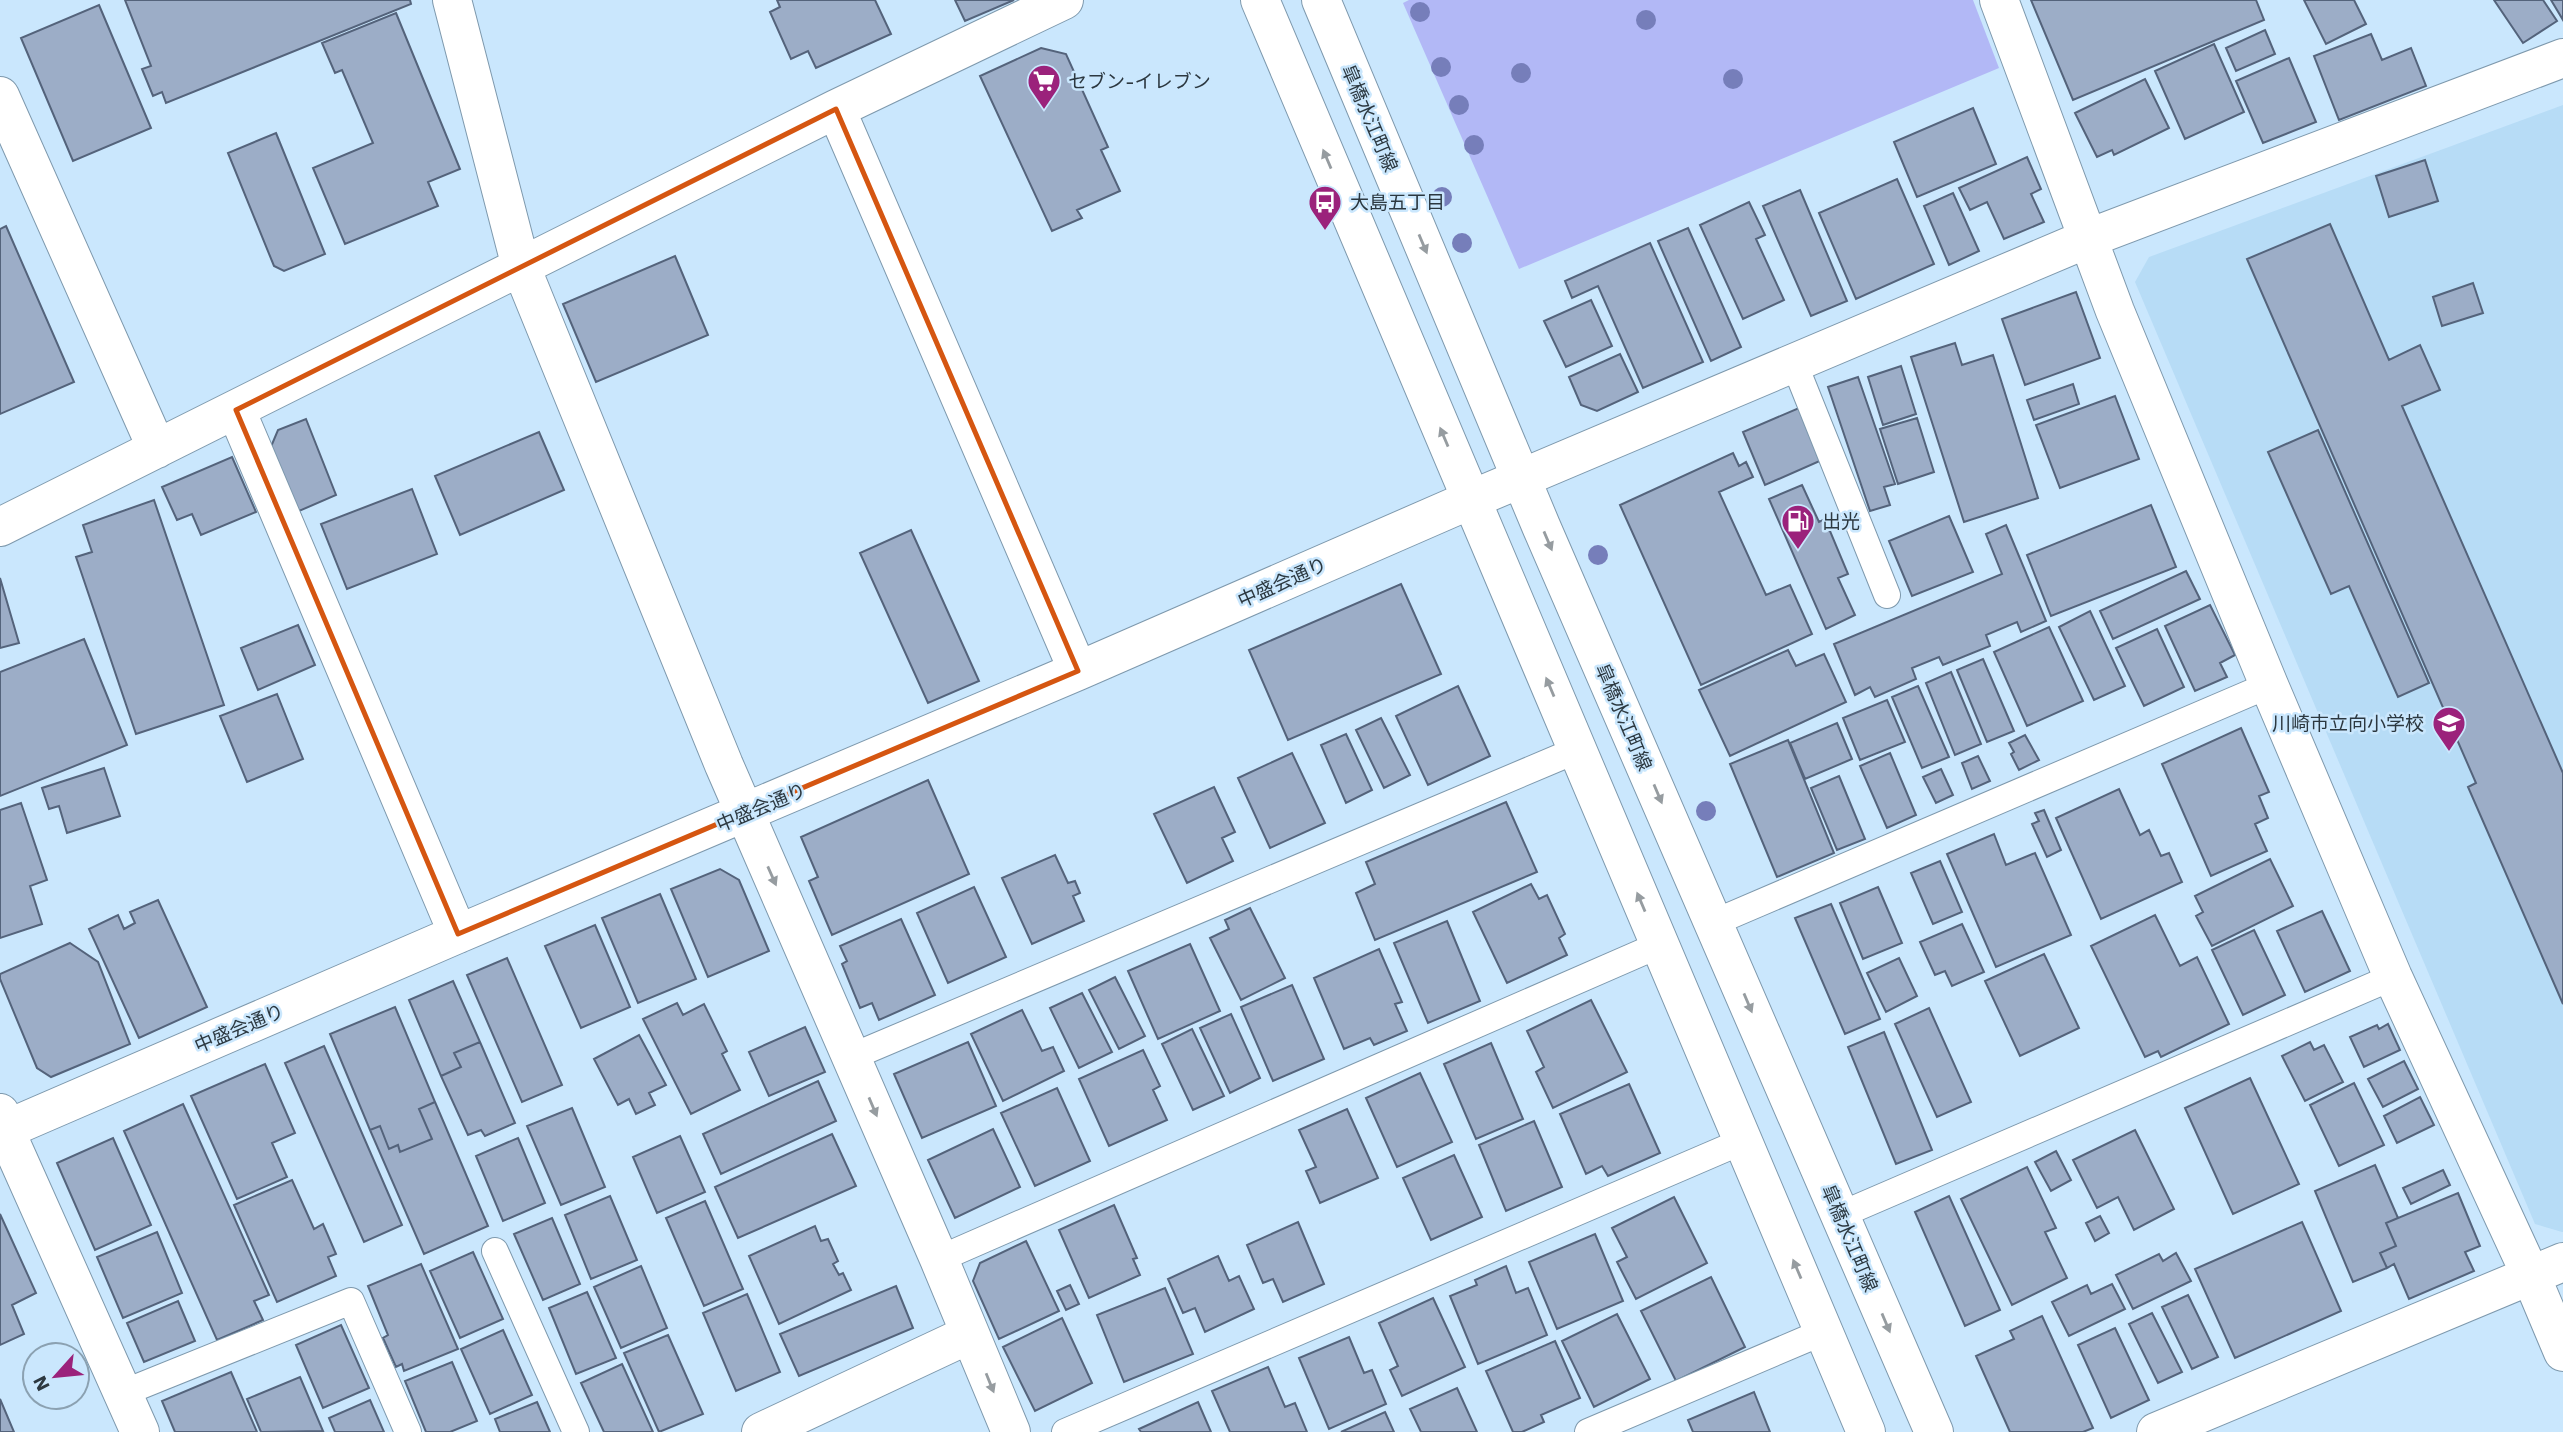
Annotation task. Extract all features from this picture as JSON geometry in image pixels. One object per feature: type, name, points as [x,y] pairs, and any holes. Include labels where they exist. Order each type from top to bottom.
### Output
[{"type":"street","points":[[452,0],[521,267],[745,814],[939,1259],[1011,1432]]},
{"type":"street","points":[[0,527],[836,109],[1064,0]]},
{"type":"street","points":[[1260,0],[1866,1432]]},
{"type":"street","points":[[1999,0],[2115,311],[2393,977],[2547,1269],[2563,1352]]},
{"type":"street","name":"皐橋水江町線","points":[[1329,3],[1521,478],[1934,1432]]},
{"type":"street","name":"中盛会通り","points":[[2,1125],[745,814],[1521,478],[2089,238],[2563,58]]},
{"type":"street","points":[[0,96],[157,449]]},
{"type":"street","points":[[836,109],[1078,671]]},
{"type":"street","points":[[236,410],[458,934]]},
{"type":"street","points":[[2,1125],[140,1432]]},
{"type":"street","points":[[2156,1432],[2547,1269]]},
{"type":"street","points":[[779,1429],[970,1334]]},
{"type":"lane","points":[[1794,363],[1887,595]]},
{"type":"lane","points":[[1713,923],[2269,685]]},
{"type":"lane","points":[[851,1057],[1577,750]]},
{"type":"lane","points":[[939,1259],[1659,945]]},
{"type":"lane","points":[[1840,1215],[2393,977]]},
{"type":"lane","points":[[1065,1432],[1743,1142]]},
{"type":"lane","points":[[495,1251],[576,1432]]},
{"type":"lane","points":[[123,1393],[351,1301],[408,1432]]},
{"type":"lane","points":[[1588,1432],[1823,1332]]},
{"type":"highlighted area","points":[[836,109],[1078,671],[458,934],[236,410]]},
{"type":"shaded area","points":[[1409,0],[1973,0],[1999,68],[1519,269],[1403,3]]},
{"type":"shaded area","name":"川崎市立向小学校","points":[[2563,105],[2562,1232],[2535,1224],[2135,282],[2149,257]]},
{"type":"building","points":[[125,0],[410,0],[411,4],[166,103],[162,92],[153,96],[142,69],[151,66]]},
{"type":"building","points":[[777,0],[875,0],[891,34],[816,68],[808,51],[791,59],[770,12],[780,7]]},
{"type":"building","points":[[955,0],[1014,0],[965,21]]},
{"type":"building","points":[[2031,0],[2256,0],[2264,20],[2073,100]]},
{"type":"building","points":[[2304,0],[2354,0],[2366,24],[2326,44]]},
{"type":"building","points":[[2494,0],[2543,0],[2557,21],[2523,43]]},
{"type":"building","points":[[2551,0],[2563,0],[2563,20]]},
{"type":"building","points":[[99,5],[151,128],[73,161],[21,38]]},
{"type":"building","points":[[396,13],[460,169],[428,182],[438,206],[345,244],[313,168],[373,143],[342,70],[335,73],[322,43]]},
{"type":"building","points":[[2265,30],[2275,54],[2236,71],[2226,48]]},
{"type":"building","points":[[2371,34],[2382,60],[2411,48],[2426,86],[2339,120],[2314,56]]},
{"type":"building","points":[[2214,44],[2244,112],[2185,139],[2155,71]]},
{"type":"building","name":"セブン-イレブン","points":[[1041,48],[1066,54],[1108,147],[1101,150],[1120,191],[1077,210],[1082,218],[1052,231],[980,76]]},
{"type":"building","points":[[2289,58],[2316,122],[2263,143],[2236,81]]},
{"type":"building","points":[[2145,79],[2169,128],[2114,155],[2112,150],[2097,157],[2075,113]]},
{"type":"building","points":[[1973,108],[1996,164],[1917,197],[1894,142]]},
{"type":"building","points":[[276,133],[325,254],[284,271],[274,266],[228,153]]},
{"type":"building","points":[[2027,157],[2041,189],[2031,194],[2044,222],[2004,239],[1987,202],[1970,210],[1959,188]]},
{"type":"building","points":[[2425,160],[2438,201],[2389,217],[2376,176]]},
{"type":"building","points":[[1897,179],[1934,264],[1856,299],[1819,213]]},
{"type":"building","points":[[1800,190],[1847,301],[1811,316],[1763,206]]},
{"type":"building","points":[[1953,193],[1979,251],[1949,265],[1924,206]]},
{"type":"building","points":[[1749,202],[1765,235],[1756,239],[1784,300],[1743,319],[1700,225]]},
{"type":"building","points":[[2330,224],[2389,360],[2420,345],[2440,390],[2402,406],[2563,773],[2563,1004],[2468,787],[2476,783],[2247,259]]},
{"type":"building","points":[[6,226],[74,382],[0,414],[0,229]]},
{"type":"building","points":[[1688,228],[1741,347],[1711,361],[1658,241]]},
{"type":"building","points":[[1650,243],[1703,362],[1643,388],[1598,286],[1572,298],[1565,281]]},
{"type":"building","points":[[675,256],[708,335],[596,382],[563,304]]},
{"type":"building","points":[[2473,283],[2483,313],[2442,326],[2433,297]]},
{"type":"building","points":[[2076,292],[2100,358],[2025,385],[2002,319]]},
{"type":"building","points":[[1591,300],[1612,346],[1566,367],[1544,321]]},
{"type":"building","points":[[1955,343],[1962,365],[1993,355],[2038,498],[1964,522],[1911,357]]},
{"type":"building","points":[[1620,354],[1638,392],[1597,411],[1581,405],[1569,377]]},
{"type":"building","points":[[1901,366],[1916,414],[1883,425],[1868,377]]},
{"type":"building","points":[[1858,377],[1895,484],[1884,487],[1890,505],[1870,511],[1828,387]]},
{"type":"building","points":[[2073,384],[2079,404],[2034,420],[2027,400]]},
{"type":"building","points":[[2115,396],[2139,459],[2060,488],[2036,425]]},
{"type":"building","points":[[1799,408],[1822,460],[1765,485],[1743,432]]},
{"type":"building","points":[[1917,418],[1934,472],[1898,484],[1880,429]]},
{"type":"building","points":[[306,419],[336,495],[299,511],[270,449],[278,430]]},
{"type":"building","points":[[2318,430],[2429,683],[2398,697],[2349,586],[2331,594],[2268,452]]},
{"type":"building","points":[[539,432],[564,490],[460,535],[435,476]]},
{"type":"building","points":[[1733,453],[1739,466],[1746,462],[1753,477],[1719,492],[1766,595],[1790,585],[1812,634],[1701,685],[1620,505]]},
{"type":"building","points":[[232,457],[256,512],[201,535],[192,514],[177,520],[162,487]]},
{"type":"building","points":[[1802,485],[1819,522],[1825,519],[1848,574],[1838,578],[1855,615],[1826,629],[1769,499]]},
{"type":"building","points":[[412,489],[437,554],[347,589],[321,524]]},
{"type":"building","points":[[154,500],[224,705],[136,734],[76,557],[92,552],[83,525]]},
{"type":"building","points":[[2151,505],[2176,567],[2051,616],[2027,555]]},
{"type":"building","points":[[1949,516],[1973,572],[1912,596],[1889,541]]},
{"type":"building","points":[[2006,525],[2046,621],[2021,632],[2017,622],[1986,635],[1990,646],[1943,665],[1939,657],[1912,668],[1916,679],[1875,697],[1870,687],[1855,695],[1834,644],[2002,574],[1986,534]]},
{"type":"building","points":[[911,530],[979,681],[928,703],[860,553]]},
{"type":"building","points":[[2186,571],[2200,599],[2113,639],[2100,611]]},
{"type":"building","points":[[0,578],[19,643],[0,648]]},
{"type":"building","points":[[1401,584],[1441,674],[1288,740],[1249,650]]},
{"type":"building","points":[[2210,605],[2235,655],[2220,663],[2227,677],[2195,691],[2165,626]]},
{"type":"building","points":[[2090,611],[2125,686],[2094,700],[2059,627]]},
{"type":"building","points":[[298,625],[315,665],[258,690],[241,648]]},
{"type":"building","points":[[2049,627],[2083,701],[2027,726],[1994,652]]},
{"type":"building","points":[[2157,629],[2184,687],[2144,706],[2116,648]]},
{"type":"building","points":[[84,639],[127,745],[0,796],[0,672]]},
{"type":"building","points":[[1788,650],[1796,666],[1824,654],[1846,702],[1730,756],[1699,690]]},
{"type":"building","points":[[1983,659],[2014,731],[1987,742],[1957,670]]},
{"type":"building","points":[[1951,672],[1981,744],[1955,755],[1926,683]]},
{"type":"building","points":[[1458,686],[1490,756],[1428,785],[1396,716]]},
{"type":"building","points":[[1918,686],[1949,757],[1922,768],[1892,697]]},
{"type":"building","points":[[277,694],[303,759],[247,782],[220,716]]},
{"type":"building","points":[[1887,700],[1905,742],[1860,760],[1843,718]]},
{"type":"building","points":[[1381,718],[1410,775],[1384,788],[1356,730]]},
{"type":"building","points":[[1837,723],[1852,759],[1805,779],[1790,743]]},
{"type":"building","points":[[2241,728],[2269,792],[2259,796],[2268,818],[2255,824],[2267,851],[2211,876],[2162,764]]},
{"type":"building","points":[[1346,734],[1372,790],[1346,803],[1321,745]]},
{"type":"building","points":[[2025,735],[2039,760],[2019,770],[2009,743]]},
{"type":"building","points":[[1788,740],[1834,853],[1777,877],[1730,764]]},
{"type":"building","points":[[1292,753],[1325,823],[1270,848],[1238,778]]},
{"type":"building","points":[[1890,753],[1916,815],[1887,828],[1860,766]]},
{"type":"building","points":[[1978,756],[1990,781],[1972,789],[1962,763]]},
{"type":"building","points":[[104,768],[120,816],[67,833],[59,806],[49,809],[42,788]]},
{"type":"building","points":[[1941,769],[1953,795],[1936,803],[1923,777]]},
{"type":"building","points":[[1839,776],[1865,839],[1837,850],[1811,788]]},
{"type":"building","points":[[928,780],[969,874],[832,935],[809,881],[818,877],[801,837]]},
{"type":"building","points":[[1214,787],[1235,832],[1222,838],[1233,861],[1187,883],[1154,814]]},
{"type":"building","points":[[2119,789],[2140,835],[2149,830],[2161,856],[2169,853],[2182,882],[2101,919],[2056,818]]},
{"type":"building","points":[[1506,802],[1537,872],[1375,940],[1356,893],[1375,884],[1366,862]]},
{"type":"building","points":[[21,803],[47,880],[30,886],[42,924],[0,938],[0,810]]},
{"type":"building","points":[[2044,810],[2061,850],[2047,857],[2032,824],[2039,821],[2035,813]]},
{"type":"building","points":[[1994,834],[2006,865],[2035,853],[2071,935],[1996,967],[1947,854]]},
{"type":"building","points":[[1055,855],[1068,883],[1075,881],[1080,893],[1073,896],[1084,921],[1032,944],[1002,878]]},
{"type":"building","points":[[2270,859],[2293,906],[2212,946],[2196,916],[2203,912],[2195,896]]},
{"type":"building","points":[[1940,861],[1962,912],[1933,924],[1911,873]]},
{"type":"building","points":[[720,869],[739,880],[769,951],[708,977],[671,889]]},
{"type":"building","points":[[1531,884],[1539,899],[1547,895],[1565,934],[1559,938],[1567,955],[1507,983],[1473,912]]},
{"type":"building","points":[[974,887],[1006,957],[948,983],[917,913]]},
{"type":"building","points":[[1878,887],[1902,943],[1863,959],[1840,903]]},
{"type":"building","points":[[660,894],[696,979],[638,1003],[602,918]]},
{"type":"building","points":[[158,900],[207,1007],[139,1038],[89,929],[118,915],[124,929],[135,923],[130,912]]},
{"type":"building","points":[[1831,904],[1880,1019],[1845,1034],[1795,918]]},
{"type":"building","points":[[1250,908],[1285,978],[1241,1000],[1210,938],[1229,929],[1225,920]]},
{"type":"building","points":[[2322,911],[2350,971],[2305,992],[2277,931]]},
{"type":"building","points":[[2155,915],[2180,966],[2197,957],[2229,1024],[2161,1057],[2158,1051],[2145,1057],[2091,946]]},
{"type":"building","points":[[901,919],[935,995],[879,1020],[872,1003],[860,1008],[842,964],[847,961],[840,946]]},
{"type":"building","points":[[1447,921],[1480,1001],[1428,1023],[1394,943]]},
{"type":"building","points":[[1962,924],[1984,972],[1952,986],[1945,971],[1935,975],[1920,942]]},
{"type":"building","points":[[595,925],[630,1007],[581,1028],[545,946]]},
{"type":"building","points":[[2254,930],[2285,995],[2243,1015],[2212,950]]},
{"type":"building","points":[[70,943],[98,962],[130,1044],[51,1077],[37,1068],[0,974]]},
{"type":"building","points":[[1190,944],[1220,1011],[1158,1039],[1128,971]]},
{"type":"building","points":[[1379,949],[1402,1002],[1395,1004],[1407,1031],[1374,1045],[1370,1038],[1344,1049],[1314,978]]},
{"type":"building","points":[[2044,954],[2079,1028],[2020,1056],[1985,981]]},
{"type":"building","points":[[507,958],[562,1085],[522,1102],[467,975]]},
{"type":"building","points":[[1899,958],[1917,996],[1886,1012],[1867,973]]},
{"type":"building","points":[[1115,977],[1145,1036],[1119,1049],[1089,990]]},
{"type":"building","points":[[453,981],[480,1042],[454,1053],[461,1067],[441,1076],[409,1000]]},
{"type":"building","points":[[1292,985],[1324,1059],[1273,1081],[1241,1007]]},
{"type":"building","points":[[1082,993],[1112,1052],[1079,1068],[1050,1008]]},
{"type":"building","points":[[1591,1000],[1627,1072],[1553,1108],[1536,1072],[1544,1067],[1527,1031]]},
{"type":"building","points":[[677,1003],[683,1015],[704,1004],[727,1051],[722,1054],[740,1090],[691,1114],[643,1019]]},
{"type":"building","points":[[395,1007],[435,1102],[419,1109],[432,1139],[400,1152],[398,1145],[389,1149],[380,1126],[370,1130],[330,1034]]},
{"type":"building","points":[[1929,1008],[1971,1102],[1937,1117],[1895,1024]]},
{"type":"building","points":[[1022,1010],[1042,1051],[1053,1047],[1064,1071],[1003,1101],[971,1034]]},
{"type":"building","points":[[1231,1014],[1260,1078],[1230,1093],[1200,1028]]},
{"type":"building","points":[[2388,1024],[2400,1050],[2364,1067],[2350,1037],[2377,1025],[2379,1029]]},
{"type":"building","points":[[805,1027],[825,1072],[769,1096],[749,1052]]},
{"type":"building","points":[[1192,1029],[1224,1096],[1193,1110],[1162,1044]]},
{"type":"building","points":[[1884,1032],[1932,1150],[1896,1164],[1848,1047]]},
{"type":"building","points":[[639,1035],[666,1085],[649,1093],[655,1105],[636,1114],[629,1099],[618,1105],[594,1059]]},
{"type":"building","points":[[480,1042],[515,1123],[485,1136],[481,1130],[468,1135],[441,1076],[461,1067],[454,1053]]},
{"type":"building","points":[[968,1042],[996,1106],[922,1138],[894,1074]]},
{"type":"building","points":[[2310,1042],[2314,1050],[2324,1045],[2343,1082],[2305,1101],[2282,1056]]},
{"type":"building","points":[[1491,1043],[1523,1119],[1476,1139],[1444,1064]]},
{"type":"building","points":[[324,1046],[402,1225],[364,1242],[285,1063]]},
{"type":"building","points":[[1143,1050],[1160,1086],[1153,1090],[1167,1120],[1109,1146],[1079,1079]]},
{"type":"building","points":[[2404,1061],[2418,1089],[2383,1107],[2368,1079]]},
{"type":"building","points":[[265,1064],[295,1133],[272,1143],[287,1177],[237,1199],[191,1096]]},
{"type":"building","points":[[1420,1073],[1452,1142],[1397,1167],[1366,1098]]},
{"type":"building","points":[[2250,1078],[2299,1184],[2233,1214],[2185,1108]]},
{"type":"building","points":[[818,1081],[836,1121],[721,1174],[703,1134]]},
{"type":"building","points":[[2354,1083],[2384,1145],[2339,1166],[2310,1105]]},
{"type":"building","points":[[1629,1084],[1660,1153],[1608,1176],[1602,1166],[1586,1174],[1560,1114]]},
{"type":"building","points":[[1057,1088],[1090,1161],[1035,1186],[1001,1113]]},
{"type":"building","points":[[2420,1097],[2434,1125],[2397,1143],[2384,1116]]},
{"type":"building","points":[[435,1102],[488,1226],[424,1254],[370,1130],[380,1126],[389,1149],[398,1145],[400,1152],[432,1139],[419,1109]]},
{"type":"building","points":[[183,1104],[269,1295],[254,1301],[263,1320],[217,1340],[124,1131]]},
{"type":"building","points":[[572,1108],[605,1187],[561,1205],[527,1126]]},
{"type":"building","points":[[1347,1109],[1378,1178],[1320,1203],[1306,1171],[1316,1167],[1299,1130]]},
{"type":"building","points":[[1534,1121],[1562,1187],[1506,1211],[1479,1145]]},
{"type":"building","points":[[993,1129],[1020,1187],[955,1218],[928,1160]]},
{"type":"building","points":[[2135,1130],[2174,1209],[2134,1230],[2118,1197],[2097,1208],[2073,1160]]},
{"type":"building","points":[[832,1134],[856,1186],[738,1238],[715,1187]]},
{"type":"building","points":[[680,1136],[705,1192],[657,1213],[633,1157]]},
{"type":"building","points":[[113,1138],[151,1225],[95,1250],[57,1163]]},
{"type":"building","points":[[518,1138],[545,1203],[503,1221],[476,1156]]},
{"type":"building","points":[[2056,1151],[2071,1180],[2051,1191],[2035,1162]]},
{"type":"building","points":[[1454,1155],[1482,1217],[1431,1240],[1403,1178]]},
{"type":"building","points":[[2375,1165],[2398,1218],[2386,1223],[2396,1246],[2380,1253],[2387,1268],[2353,1282],[2315,1191]]},
{"type":"building","points":[[2027,1167],[2056,1228],[2045,1232],[2067,1278],[2012,1305],[1961,1199]]},
{"type":"building","points":[[2443,1170],[2450,1185],[2411,1204],[2403,1188]]},
{"type":"building","points":[[292,1180],[314,1229],[323,1224],[336,1254],[328,1257],[336,1276],[277,1302],[234,1205]]},
{"type":"building","points":[[2458,1193],[2480,1246],[2465,1252],[2474,1271],[2409,1299],[2394,1264],[2387,1268],[2380,1253],[2396,1246],[2386,1223]]},
{"type":"building","points":[[610,1196],[637,1260],[591,1279],[565,1215]]},
{"type":"building","points":[[1949,1196],[2000,1310],[1965,1326],[1915,1212]]},
{"type":"building","points":[[1674,1197],[1707,1263],[1636,1299],[1617,1262],[1627,1257],[1612,1228]]},
{"type":"building","points":[[705,1201],[743,1289],[704,1306],[666,1218]]},
{"type":"building","points":[[1114,1205],[1137,1258],[1133,1259],[1140,1275],[1089,1298],[1059,1230]]},
{"type":"building","points":[[0,1214],[36,1293],[12,1305],[24,1334],[0,1345]]},
{"type":"building","points":[[2100,1216],[2109,1233],[2095,1241],[2086,1223]]},
{"type":"building","points":[[552,1218],[580,1284],[543,1300],[514,1234]]},
{"type":"building","points":[[1298,1222],[1324,1284],[1283,1302],[1273,1279],[1263,1283],[1247,1245]]},
{"type":"building","points":[[2302,1222],[2341,1311],[2235,1358],[2195,1269]]},
{"type":"building","points":[[815,1226],[821,1241],[828,1239],[838,1261],[833,1264],[839,1275],[843,1273],[851,1290],[779,1324],[749,1256]]},
{"type":"building","points":[[157,1232],[182,1293],[123,1318],[97,1257]]},
{"type":"building","points":[[1595,1234],[1623,1301],[1557,1329],[1529,1262]]},
{"type":"building","points":[[1026,1241],[1059,1311],[999,1339],[973,1281],[980,1263]]},
{"type":"building","points":[[473,1252],[503,1319],[460,1338],[430,1271]]},
{"type":"building","points":[[2176,1253],[2191,1281],[2133,1309],[2116,1275],[2159,1254],[2163,1261]]},
{"type":"building","points":[[1218,1256],[1229,1281],[1239,1276],[1254,1309],[1205,1332],[1195,1308],[1183,1313],[1168,1279]]},
{"type":"building","points":[[421,1264],[458,1349],[404,1371],[402,1364],[396,1367],[383,1338],[388,1335],[368,1286]]},
{"type":"building","points":[[641,1266],[667,1328],[621,1348],[594,1287]]},
{"type":"building","points":[[1506,1266],[1516,1293],[1528,1288],[1547,1335],[1478,1364],[1450,1296],[1477,1285],[1475,1280]]},
{"type":"building","points":[[1711,1277],[1745,1347],[1676,1381],[1641,1311]]},
{"type":"building","points":[[2112,1284],[2125,1309],[2069,1336],[2052,1302],[2087,1285],[2091,1294]]},
{"type":"building","points":[[1070,1285],[1079,1304],[1066,1310],[1057,1291]]},
{"type":"building","points":[[896,1286],[913,1328],[799,1376],[780,1334]]},
{"type":"building","points":[[1165,1288],[1193,1354],[1124,1382],[1097,1315]]},
{"type":"building","points":[[587,1292],[616,1358],[576,1374],[549,1308]]},
{"type":"building","points":[[747,1294],[780,1372],[736,1391],[703,1313]]},
{"type":"building","points":[[2188,1295],[2218,1357],[2192,1369],[2162,1307]]},
{"type":"building","points":[[1433,1298],[1465,1367],[1402,1396],[1390,1370],[1398,1366],[1379,1323]]},
{"type":"building","points":[[178,1301],[195,1341],[144,1362],[127,1323]]},
{"type":"building","points":[[2152,1313],[2182,1372],[2158,1383],[2129,1324]]},
{"type":"building","points":[[1617,1314],[1650,1379],[1594,1407],[1562,1341]]},
{"type":"building","points":[[2042,1316],[2093,1428],[2083,1432],[2010,1432],[1976,1356],[2014,1339],[2010,1331]]},
{"type":"building","points":[[1062,1318],[1092,1383],[1035,1411],[1003,1347]]},
{"type":"building","points":[[341,1325],[369,1388],[323,1408],[296,1345]]},
{"type":"building","points":[[2115,1328],[2149,1400],[2111,1418],[2078,1345]]},
{"type":"building","points":[[503,1330],[532,1395],[490,1414],[461,1349]]},
{"type":"building","points":[[668,1335],[703,1414],[659,1432],[624,1353]]},
{"type":"building","points":[[1349,1337],[1364,1373],[1372,1370],[1386,1404],[1329,1429],[1299,1358]]},
{"type":"building","points":[[1555,1341],[1580,1398],[1541,1415],[1544,1422],[1522,1432],[1513,1432],[1486,1371]]},
{"type":"building","points":[[452,1362],[477,1421],[450,1432],[426,1432],[405,1381]]},
{"type":"building","points":[[622,1364],[653,1432],[604,1432],[581,1383]]},
{"type":"building","points":[[1268,1367],[1285,1407],[1295,1403],[1307,1432],[1230,1432],[1212,1391]]},
{"type":"building","points":[[231,1372],[257,1432],[175,1432],[162,1401]]},
{"type":"building","points":[[300,1377],[323,1431],[261,1432],[247,1399]]},
{"type":"building","points":[[1457,1388],[1477,1432],[1421,1432],[1410,1409]]},
{"type":"building","points":[[1754,1392],[1770,1432],[1693,1432],[1688,1420]]},
{"type":"building","points":[[0,1399],[14,1432],[0,1432]]},
{"type":"building","points":[[370,1400],[384,1432],[335,1432],[329,1418]]},
{"type":"building","points":[[537,1402],[550,1432],[500,1432],[495,1419]]},
{"type":"building","points":[[1198,1402],[1211,1432],[1141,1432],[1139,1429]]},
{"type":"building","points":[[1385,1412],[1394,1432],[1341,1432]]},
{"type":"place","name":"セブン-イレブン","points":[[1044,111]]},
{"type":"place","name":"大島五丁目","points":[[1325,232]]},
{"type":"place","name":"出光","points":[[1798,551]]},
{"type":"place","name":"川崎市立向小学校","points":[[2449,753]]}]
